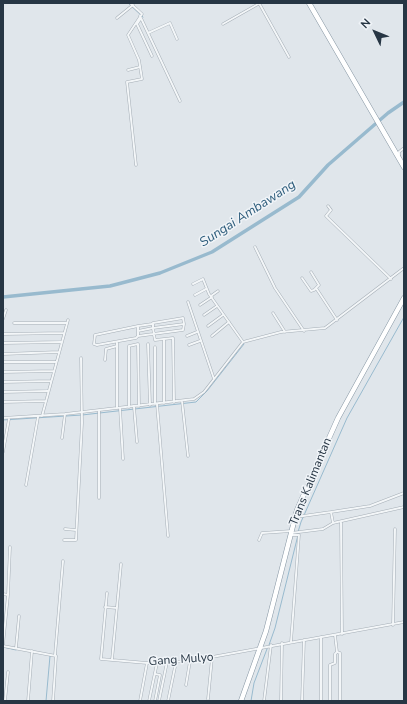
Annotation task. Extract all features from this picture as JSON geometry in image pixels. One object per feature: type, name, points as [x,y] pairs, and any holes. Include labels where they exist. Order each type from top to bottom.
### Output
[{"type":"highway","points":[[309,3],[404,168]]},
{"type":"highway","name":"Trans Kalimantan","points":[[240,701],[269,621],[295,517],[338,418],[404,298]]},
{"type":"street","points":[[130,3],[141,16],[180,101]]},
{"type":"street","points":[[223,24],[260,3],[289,57]]},
{"type":"street","points":[[117,18],[133,5]]},
{"type":"street","points":[[141,16],[137,24],[152,56]]},
{"type":"street","points":[[136,165],[127,82],[142,79],[139,60],[128,35],[141,16]]},
{"type":"street","points":[[148,33],[170,23],[177,39]]},
{"type":"street","points":[[128,70],[140,68]]},
{"type":"street","points":[[398,157],[399,152],[404,148]]},
{"type":"street","points":[[328,206],[331,210],[326,216],[391,279]]},
{"type":"street","points":[[255,247],[275,288],[304,331]]},
{"type":"street","points":[[3,418],[9,419],[65,414],[83,414],[164,403],[182,403],[199,397],[243,342],[285,332],[325,328],[404,268]]},
{"type":"street","points":[[302,278],[311,291],[316,288],[319,285],[311,272]]},
{"type":"street","points":[[193,284],[203,279],[206,289],[211,297],[243,342]]},
{"type":"street","points":[[316,288],[337,320]]},
{"type":"street","points":[[196,295],[206,289]]},
{"type":"street","points":[[200,304],[218,291]]},
{"type":"street","points":[[188,302],[214,379]]},
{"type":"street","points":[[204,315],[217,306]]},
{"type":"street","points":[[3,319],[6,310]]},
{"type":"street","points":[[273,313],[285,332]]},
{"type":"street","points":[[208,326],[223,315]]},
{"type":"street","points":[[181,317],[183,318],[184,329],[154,335],[138,336],[95,345],[93,336],[153,324],[181,317]]},
{"type":"street","points":[[42,416],[68,320]]},
{"type":"street","points":[[212,336],[229,322]]},
{"type":"street","points":[[14,323],[67,324]]},
{"type":"street","points":[[153,324],[154,340],[174,338],[174,402]]},
{"type":"street","points":[[138,330],[184,324]]},
{"type":"street","points":[[138,326],[138,336]]},
{"type":"street","points":[[187,336],[198,332]]},
{"type":"street","points":[[3,334],[64,333]]},
{"type":"street","points":[[164,339],[164,403]]},
{"type":"street","points":[[117,341],[119,409],[123,459]]},
{"type":"street","points":[[189,345],[200,341]]},
{"type":"street","points":[[3,343],[61,342]]},
{"type":"street","points":[[129,407],[129,346],[138,344],[139,406]]},
{"type":"street","points":[[148,344],[150,405]]},
{"type":"street","points":[[105,360],[106,349],[117,346]]},
{"type":"street","points":[[155,347],[156,404],[168,536]]},
{"type":"street","points":[[3,354],[59,352]]},
{"type":"street","points":[[64,540],[75,540],[76,530],[83,414],[81,358]]},
{"type":"street","points":[[3,362],[56,362]]},
{"type":"street","points":[[3,372],[54,371]]},
{"type":"street","points":[[3,382],[51,381]]},
{"type":"street","points":[[3,392],[48,391]]},
{"type":"street","points":[[3,402],[46,401]]},
{"type":"street","points":[[182,403],[188,456]]},
{"type":"street","points":[[135,408],[137,442]]},
{"type":"street","points":[[99,412],[99,498]]},
{"type":"street","points":[[62,438],[65,414]]},
{"type":"street","points":[[26,484],[38,417]]},
{"type":"street","points":[[3,452],[9,419]]},
{"type":"street","points":[[295,517],[370,506],[404,493]]},
{"type":"street","points":[[259,540],[262,533],[298,534],[323,529],[333,524],[404,507]]},
{"type":"street","points":[[331,512],[333,524]]},
{"type":"street","points":[[341,522],[342,634]]},
{"type":"street","points":[[65,529],[76,530]]},
{"type":"street","points":[[393,624],[392,595],[395,529]]},
{"type":"street","points":[[291,642],[298,534]]},
{"type":"street","points":[[10,547],[8,595],[3,646],[54,655]]},
{"type":"street","points":[[53,701],[56,656],[54,655],[64,561]]},
{"type":"street","points":[[112,660],[121,564]]},
{"type":"street","points":[[107,593],[105,607],[117,608]]},
{"type":"street","points":[[3,594],[8,595]]},
{"type":"street","name":"Gang Mulyo","points":[[105,607],[101,659],[147,663],[190,661],[212,658],[270,645],[342,634],[404,622]]},
{"type":"street","points":[[16,648],[18,616]]},
{"type":"street","points":[[330,701],[330,665],[335,663],[335,654],[337,652],[335,635]]},
{"type":"street","points":[[321,637],[321,701]]},
{"type":"street","points":[[302,701],[304,640]]},
{"type":"street","points":[[282,643],[282,701]]},
{"type":"street","points":[[264,701],[270,645]]},
{"type":"street","points":[[28,701],[32,651]]},
{"type":"street","points":[[337,652],[340,653],[340,701]]},
{"type":"street","points":[[208,699],[212,658]]},
{"type":"street","points":[[186,685],[190,661]]},
{"type":"street","points":[[159,701],[167,662]]},
{"type":"street","points":[[168,701],[176,662]]},
{"type":"street","points":[[140,701],[147,663]]},
{"type":"street","points":[[149,701],[157,663]]},
{"type":"street","points":[[5,701],[8,672]]},
{"type":"street","points":[[154,701],[160,675],[155,674]]},
{"type":"waterway","points":[[128,3],[143,17]]},
{"type":"waterway","name":"Sungai Ambawang","points":[[3,297],[110,286],[160,273],[212,252],[299,197],[328,165],[388,113],[404,102]]},
{"type":"waterway","points":[[298,532],[347,418],[404,317]]},
{"type":"waterway","points":[[3,420],[82,415],[196,402],[207,391],[244,344]]},
{"type":"waterway","points":[[269,645],[275,628],[298,535]]},
{"type":"waterway","points":[[3,647],[16,650]]},
{"type":"waterway","points":[[251,701],[254,683],[267,649]]},
{"type":"waterway","points":[[46,701],[50,656]]}]
